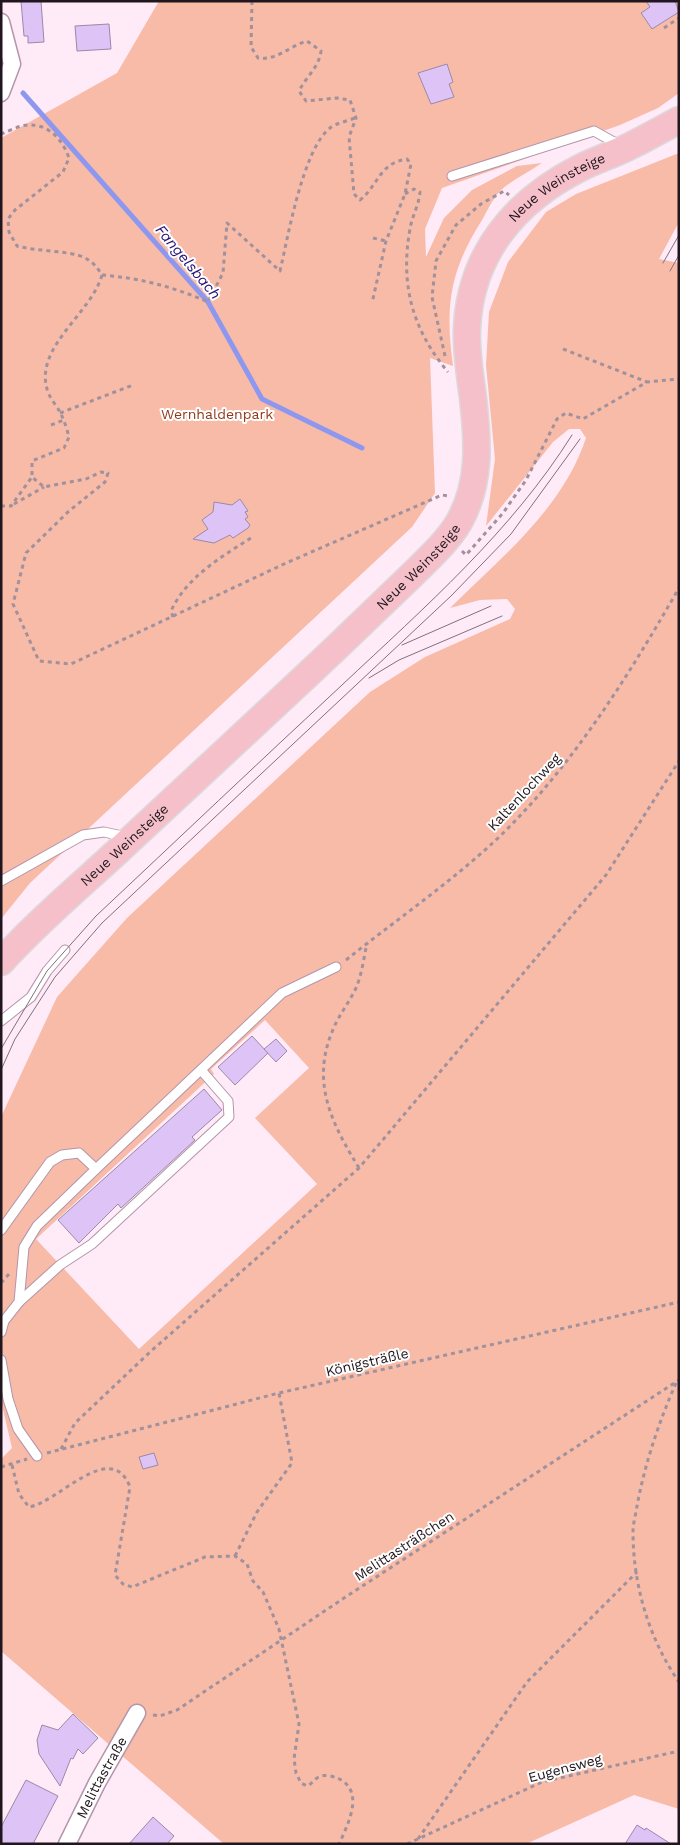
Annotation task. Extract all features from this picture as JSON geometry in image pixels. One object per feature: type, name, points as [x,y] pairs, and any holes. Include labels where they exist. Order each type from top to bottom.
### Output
[{"type":"main road","name":"Neue Weinsteige","points":[[1,962],[235,744],[446,539],[459,521],[469,498],[475,476],[478,452],[467,353],[467,329],[470,302],[477,275],[490,247],[522,206],[550,184],[582,166],[626,148],[679,120]]},
{"type":"street","points":[[1,22],[12,64],[1,93]]},
{"type":"street","name":"Melittastraße","points":[[67,1844],[97,1783],[137,1713]]},
{"type":"lane","points":[[452,176],[594,131],[626,148]]},
{"type":"lane","points":[[1,881],[83,835],[104,832],[132,838]]},
{"type":"lane","points":[[1,1021],[31,997],[47,971],[65,950]]},
{"type":"lane","points":[[19,1302],[24,1248],[37,1226],[282,993],[336,967]]},
{"type":"lane","points":[[1,1332],[4,1321],[19,1302],[60,1265],[92,1244],[229,1117],[228,1101],[201,1070]]},
{"type":"lane","points":[[1,1230],[50,1162],[62,1154],[79,1153],[96,1169]]},
{"type":"lane","points":[[1,1360],[8,1399],[18,1429],[37,1456]]},
{"type":"path","points":[[252,1],[251,47],[258,58],[269,60],[294,45],[307,41],[321,51],[320,61],[304,80],[299,91],[306,101],[337,98],[350,100],[356,118],[349,137],[354,194],[360,200],[378,175],[393,164],[407,159],[411,164],[405,194],[386,241],[372,303]]},
{"type":"path","points":[[664,28],[679,18]]},
{"type":"path","points":[[102,275],[131,277],[179,289],[208,302],[223,274],[227,223],[280,271],[294,211],[313,151],[330,128],[356,118]]},
{"type":"path","points":[[1,134],[28,124],[46,129],[63,141],[69,158],[63,172],[14,210],[8,219],[9,232],[17,246],[36,251],[82,256],[94,264],[102,275]]},
{"type":"path","points":[[405,194],[414,189],[420,192],[410,227],[406,253],[407,292],[417,324],[435,357],[451,376]]},
{"type":"path","points":[[374,238],[386,241]]},
{"type":"path","points":[[11,506],[32,477],[32,461],[64,448],[70,437],[64,420],[47,390],[45,374],[48,359],[62,336],[92,299],[102,275]]},
{"type":"path","points":[[563,349],[647,382]]},
{"type":"path","points":[[503,513],[526,480],[557,420],[566,413],[583,420],[647,382],[679,379]]},
{"type":"path","points":[[60,413],[133,385]]},
{"type":"path","points":[[51,425],[64,420]]},
{"type":"path","points":[[1,506],[11,506],[44,487],[86,479],[101,472],[108,473],[106,482],[69,511],[26,553],[13,604],[39,661],[71,664],[173,618],[284,564],[442,495],[469,498]]},
{"type":"path","points":[[32,477],[44,487]]},
{"type":"path","points":[[173,618],[171,611],[177,599],[212,563],[254,536]]},
{"type":"path","name":"Kaltenlochweg","points":[[336,967],[435,892],[497,839],[571,757],[637,660],[679,588]]},
{"type":"path","points":[[367,943],[356,987],[332,1030],[324,1054],[322,1080],[325,1100],[336,1123],[340,1137],[359,1168],[606,875],[679,761]]},
{"type":"path","name":"Königsträßle","points":[[359,1168],[150,1352],[75,1423],[61,1449],[279,1393],[679,1302]]},
{"type":"path","points":[[677,1381],[654,1437],[641,1486],[633,1531],[637,1572],[647,1619],[664,1661],[679,1682]]},
{"type":"path","name":"Melittasträßchen","points":[[137,1713],[160,1716],[177,1710],[677,1381]]},
{"type":"path","points":[[235,1556],[257,1512],[292,1463],[279,1393]]},
{"type":"path","points":[[1,1468],[12,1465],[19,1494],[29,1507],[46,1501],[71,1484],[107,1467],[118,1468],[126,1476],[130,1486],[115,1575],[123,1584],[132,1587],[149,1582],[205,1557],[235,1556],[247,1564],[254,1581],[263,1592],[279,1629],[299,1724],[294,1759],[296,1773],[301,1783],[307,1786],[318,1777],[328,1775],[349,1785],[352,1796],[351,1814],[339,1844]]},
{"type":"path","points":[[418,1839],[527,1682],[637,1572]]},
{"type":"path","name":"Eugensweg","points":[[407,1844],[542,1782],[679,1751]]},
{"type":"green space","name":"Wernhaldenpark","points":[[159,1],[679,1],[679,93],[658,108],[620,125],[442,188],[425,229],[426,257],[444,218],[472,190],[517,166],[542,163],[510,183],[497,194],[462,256],[456,273],[450,308],[453,366],[430,358],[435,493],[412,527],[30,883],[1,919],[1,138],[117,73]]},
{"type":"green space","points":[[679,153],[679,222],[659,259],[679,263],[679,1809],[634,1795],[526,1844],[224,1844],[1,1651],[1,1459],[12,1448],[1,1401],[1,1117],[57,997],[127,918],[370,692],[425,657],[510,619],[515,609],[507,599],[480,600],[450,608],[509,551],[546,509],[576,463],[586,438],[580,429],[569,429],[553,442],[486,526],[495,459],[486,365],[489,312],[508,262],[546,212],[576,194]],"holes":[[[265,1020],[309,1068],[255,1118],[317,1184],[139,1349],[36,1239],[214,1074],[211,1069]]]},
{"type":"building","points":[[21,1],[41,1],[44,42],[28,43],[28,36],[24,36]]},
{"type":"building","points":[[646,1],[675,1],[679,12],[652,29],[641,13],[650,7]]},
{"type":"building","points":[[109,24],[111,49],[77,51],[75,26]]},
{"type":"building","points":[[447,64],[453,82],[449,84],[454,97],[431,104],[418,73]]},
{"type":"building","points":[[240,499],[248,511],[245,512],[248,517],[245,519],[250,525],[248,528],[233,538],[230,535],[214,543],[193,539],[208,529],[202,520],[213,512],[214,502],[232,505]]},
{"type":"building","points":[[252,1036],[268,1053],[235,1085],[218,1067]]},
{"type":"building","points":[[276,1039],[287,1051],[276,1062],[264,1049]]},
{"type":"building","points":[[204,1089],[222,1110],[192,1137],[195,1140],[121,1208],[118,1204],[79,1243],[58,1220]]},
{"type":"building","points":[[154,1453],[158,1465],[143,1469],[139,1457]]},
{"type":"building","points":[[73,1714],[98,1738],[83,1754],[78,1749],[73,1759],[71,1758],[60,1786],[39,1754],[37,1740],[42,1725],[58,1730]]},
{"type":"building","points":[[26,1780],[58,1796],[33,1844],[1,1844],[1,1827]]},
{"type":"building","points":[[153,1817],[174,1836],[167,1844],[129,1844]]},
{"type":"building","points":[[637,1825],[645,1830],[646,1828],[671,1844],[625,1844]]},
{"type":"waterway","name":"Fangelsbach","points":[[23,93],[208,302],[262,399],[362,448]]},
{"type":"tram line","points":[[663,263],[679,235]]},
{"type":"tram line","points":[[670,271],[679,255]]},
{"type":"tram line","points":[[1,1049],[47,971],[96,916],[404,627],[465,567],[522,504],[572,435]]},
{"type":"tram line","points":[[1,1070],[15,1039],[55,977],[102,923],[451,596],[511,534],[580,439]]},
{"type":"tram line","points":[[402,645],[491,606]]},
{"type":"tram line","points":[[369,678],[399,660],[502,616]]}]
